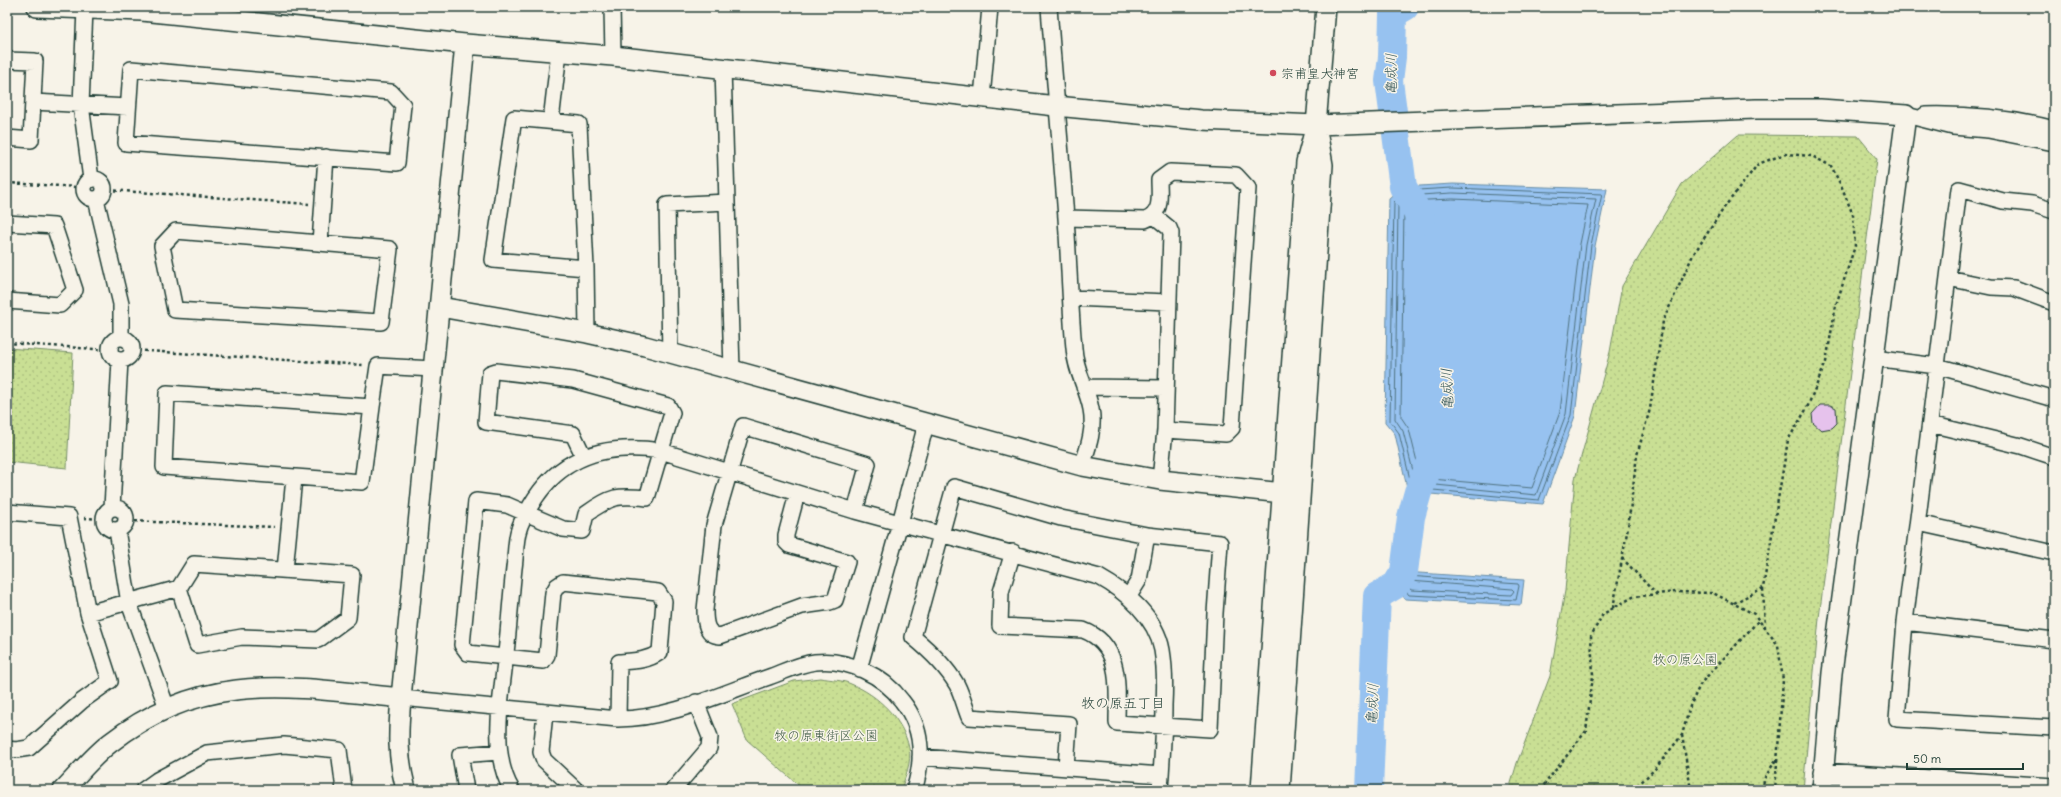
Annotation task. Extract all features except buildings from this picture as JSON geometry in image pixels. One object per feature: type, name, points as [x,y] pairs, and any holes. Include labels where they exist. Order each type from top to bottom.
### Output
[{"type":"street","points":[[37,7],[142,11],[465,44],[613,56],[982,98],[1201,120],[1316,125],[1756,109],[1820,109],[1906,115],[1954,114],[1990,117],[2022,121],[2054,129]]},
{"type":"street","points":[[612,7],[613,56]]},
{"type":"street","points":[[982,98],[990,7]]},
{"type":"street","points":[[1049,7],[1066,218],[1074,350],[1078,373],[1091,409],[1092,420],[1089,443],[1082,466]]},
{"type":"street","points":[[1260,790],[1283,493],[1306,162],[1316,125],[1326,7]]},
{"type":"street","points":[[85,9],[80,104],[87,183],[100,181],[100,195],[121,304],[121,338]]},
{"type":"street","points":[[406,790],[397,738],[400,698],[465,44]]},
{"type":"street","points":[[551,121],[559,52]]},
{"type":"street","points":[[7,60],[35,61],[31,140],[7,138]]},
{"type":"street","points":[[723,68],[732,370]]},
{"type":"street","points":[[131,69],[392,92],[403,104],[396,163],[126,143],[128,107],[131,69]]},
{"type":"street","points":[[33,102],[128,107]]},
{"type":"street","points":[[1906,115],[1953,127],[1996,131],[2054,143]]},
{"type":"street","points":[[1906,115],[1832,672],[1822,781],[2054,788]]},
{"type":"street","points":[[586,268],[493,260],[514,118],[579,124],[586,268],[587,333]]},
{"type":"street","points":[[1280,790],[1323,165],[1316,125]]},
{"type":"street","points":[[320,243],[326,157]]},
{"type":"street","points":[[1066,218],[1145,220],[1153,215],[1159,206],[1159,180],[1170,172],[1236,175],[1248,188],[1232,428],[1226,434],[1165,430]]},
{"type":"street","points":[[2054,211],[2032,204],[2003,201],[1959,189],[1905,622],[1897,719],[2054,728]]},
{"type":"street","points":[[670,353],[666,205],[727,202]]},
{"type":"street","points":[[1153,215],[1169,228],[1171,233],[1165,388],[1165,430],[1160,480]]},
{"type":"street","points":[[7,223],[54,226],[76,290],[60,305],[7,301]]},
{"type":"street","points":[[176,232],[320,243],[390,249],[381,322],[175,310],[162,246],[176,232]]},
{"type":"street","points":[[1948,278],[1992,287],[2014,288],[2054,303]]},
{"type":"street","points":[[1071,298],[1168,302]]},
{"type":"street","points":[[440,307],[587,333],[670,353],[1082,466],[1160,480],[1283,493]]},
{"type":"street","points":[[115,355],[130,356],[132,350],[130,342],[121,338],[114,340],[115,355],[107,526],[122,526]]},
{"type":"street","points":[[1873,358],[1938,366],[2054,399]]},
{"type":"street","points":[[372,407],[168,393],[164,467],[362,482],[378,366],[433,370]]},
{"type":"street","points":[[584,457],[573,434],[486,422],[490,373],[496,371],[573,380],[668,406],[672,413],[662,452],[647,498],[626,496],[606,500],[586,514],[582,531],[563,529],[508,505],[476,501],[462,645],[468,653],[542,661],[547,655],[553,593],[557,586],[563,582],[658,592],[664,601],[660,652],[652,658],[619,662],[618,719]]},
{"type":"street","points":[[1084,387],[1165,388]]},
{"type":"street","points":[[859,669],[926,424]]},
{"type":"street","points":[[1930,424],[2021,446],[2054,457]]},
{"type":"street","points":[[797,494],[786,535],[786,542],[789,545],[847,562],[835,600],[802,606],[720,636],[713,636],[710,633],[705,619],[705,610],[714,525],[743,426],[868,464],[855,511]]},
{"type":"street","points":[[512,790],[506,780],[499,752],[500,708],[519,529],[538,492],[558,470],[584,457],[602,451],[623,448],[641,448],[662,452],[855,511],[942,535],[1013,552],[1099,577],[1129,596],[1142,609],[1162,649],[1164,673],[1164,725],[1160,790]]},
{"type":"street","points":[[285,570],[294,478]]},
{"type":"street","points":[[1013,552],[1001,592],[1000,626],[1083,630],[1093,634],[1109,654],[1118,676],[1117,723],[1210,729],[1220,543],[1147,535],[1061,518],[954,487],[913,637],[934,655],[948,672],[957,686],[969,717],[1069,724],[1066,768]]},
{"type":"street","points":[[108,513],[123,511],[122,526],[129,603],[167,708]]},
{"type":"street","points":[[7,512],[69,517],[88,613],[110,681],[82,701],[29,748],[16,750],[7,749]]},
{"type":"street","points":[[1918,523],[2054,553]]},
{"type":"street","points":[[1129,596],[1139,580],[1147,535]]},
{"type":"street","points":[[88,613],[129,603],[179,588],[194,564],[352,575],[348,618],[318,640],[242,637],[197,645],[179,588]]},
{"type":"street","points":[[1905,622],[2054,640]]},
{"type":"street","points":[[63,790],[108,744],[129,729],[167,708],[216,692],[264,687],[286,687],[618,719],[636,719],[654,716],[805,664],[830,662],[859,669],[887,683],[904,703],[917,730],[920,773],[914,790]]},
{"type":"street","points":[[672,790],[709,748],[710,737],[696,702]]},
{"type":"street","points":[[545,712],[542,752],[544,760],[576,790]]},
{"type":"street","points":[[143,790],[157,780],[207,753],[284,745],[339,750],[344,790]]},
{"type":"street","points":[[466,790],[460,755],[499,752]]},
{"type":"street","points":[[920,757],[1161,775]]},
{"type":"path","points":[[1613,608],[1637,455],[1650,409],[1663,321],[1693,255],[1726,205],[1758,164],[1785,154],[1812,156],[1831,166],[1841,184],[1853,215],[1855,246],[1836,306],[1826,362],[1807,408],[1788,440],[1764,588],[1765,628]]},
{"type":"path","points":[[7,183],[87,183]]},
{"type":"path","points":[[100,195],[322,205]]},
{"type":"path","points":[[7,343],[115,355]]},
{"type":"path","points":[[132,350],[378,366]]},
{"type":"path","points":[[69,517],[108,513]]},
{"type":"path","points":[[122,526],[289,528]]},
{"type":"path","points":[[1622,558],[1656,594]]},
{"type":"path","points":[[1733,603],[1764,588]]},
{"type":"path","points":[[1540,790],[1586,731],[1593,676],[1591,636],[1603,614],[1633,597],[1674,592],[1714,593],[1754,614],[1778,645],[1783,680],[1775,790]]},
{"type":"path","points":[[1633,790],[1656,769],[1682,735],[1690,706],[1701,683],[1759,620]]},
{"type":"path","points":[[1682,735],[1691,790]]},
{"type":"path","points":[[1763,790],[1764,779],[1777,757]]},
{"type":"green space","name":"牧の原公園","points":[[1738,135],[1858,136],[1877,159],[1819,618],[1803,790],[1509,790],[1517,763],[1550,676],[1565,591],[1575,479],[1610,352],[1622,286],[1682,184]]},
{"type":"green space","points":[[7,348],[73,353],[67,468],[7,462]]},
{"type":"green space","name":"牧の原東街区公園","points":[[821,678],[844,682],[861,689],[880,701],[895,718],[906,737],[910,753],[908,769],[901,790],[804,790],[747,740],[732,704],[794,681]]},
{"type":"water","points":[[1453,184],[1607,189],[1595,246],[1575,416],[1543,504],[1408,492],[1395,434],[1385,422],[1389,199],[1403,187]]},
{"type":"water","points":[[1404,572],[1524,580],[1521,605],[1405,599],[1396,585]]},
{"type":"waterway","name":"亀成川","points":[[1405,7],[1393,14],[1392,57],[1389,81],[1403,187],[1422,220]]},
{"type":"waterway","name":"亀成川","points":[[1369,790],[1377,596],[1396,585],[1404,572],[1411,517],[1418,492],[1433,457]]},
{"type":"place","name":"宗甫皇大神宮","points":[[1273,73]]},
{"type":"district","name":"牧の原五丁目","points":[[1123,703]]}]
